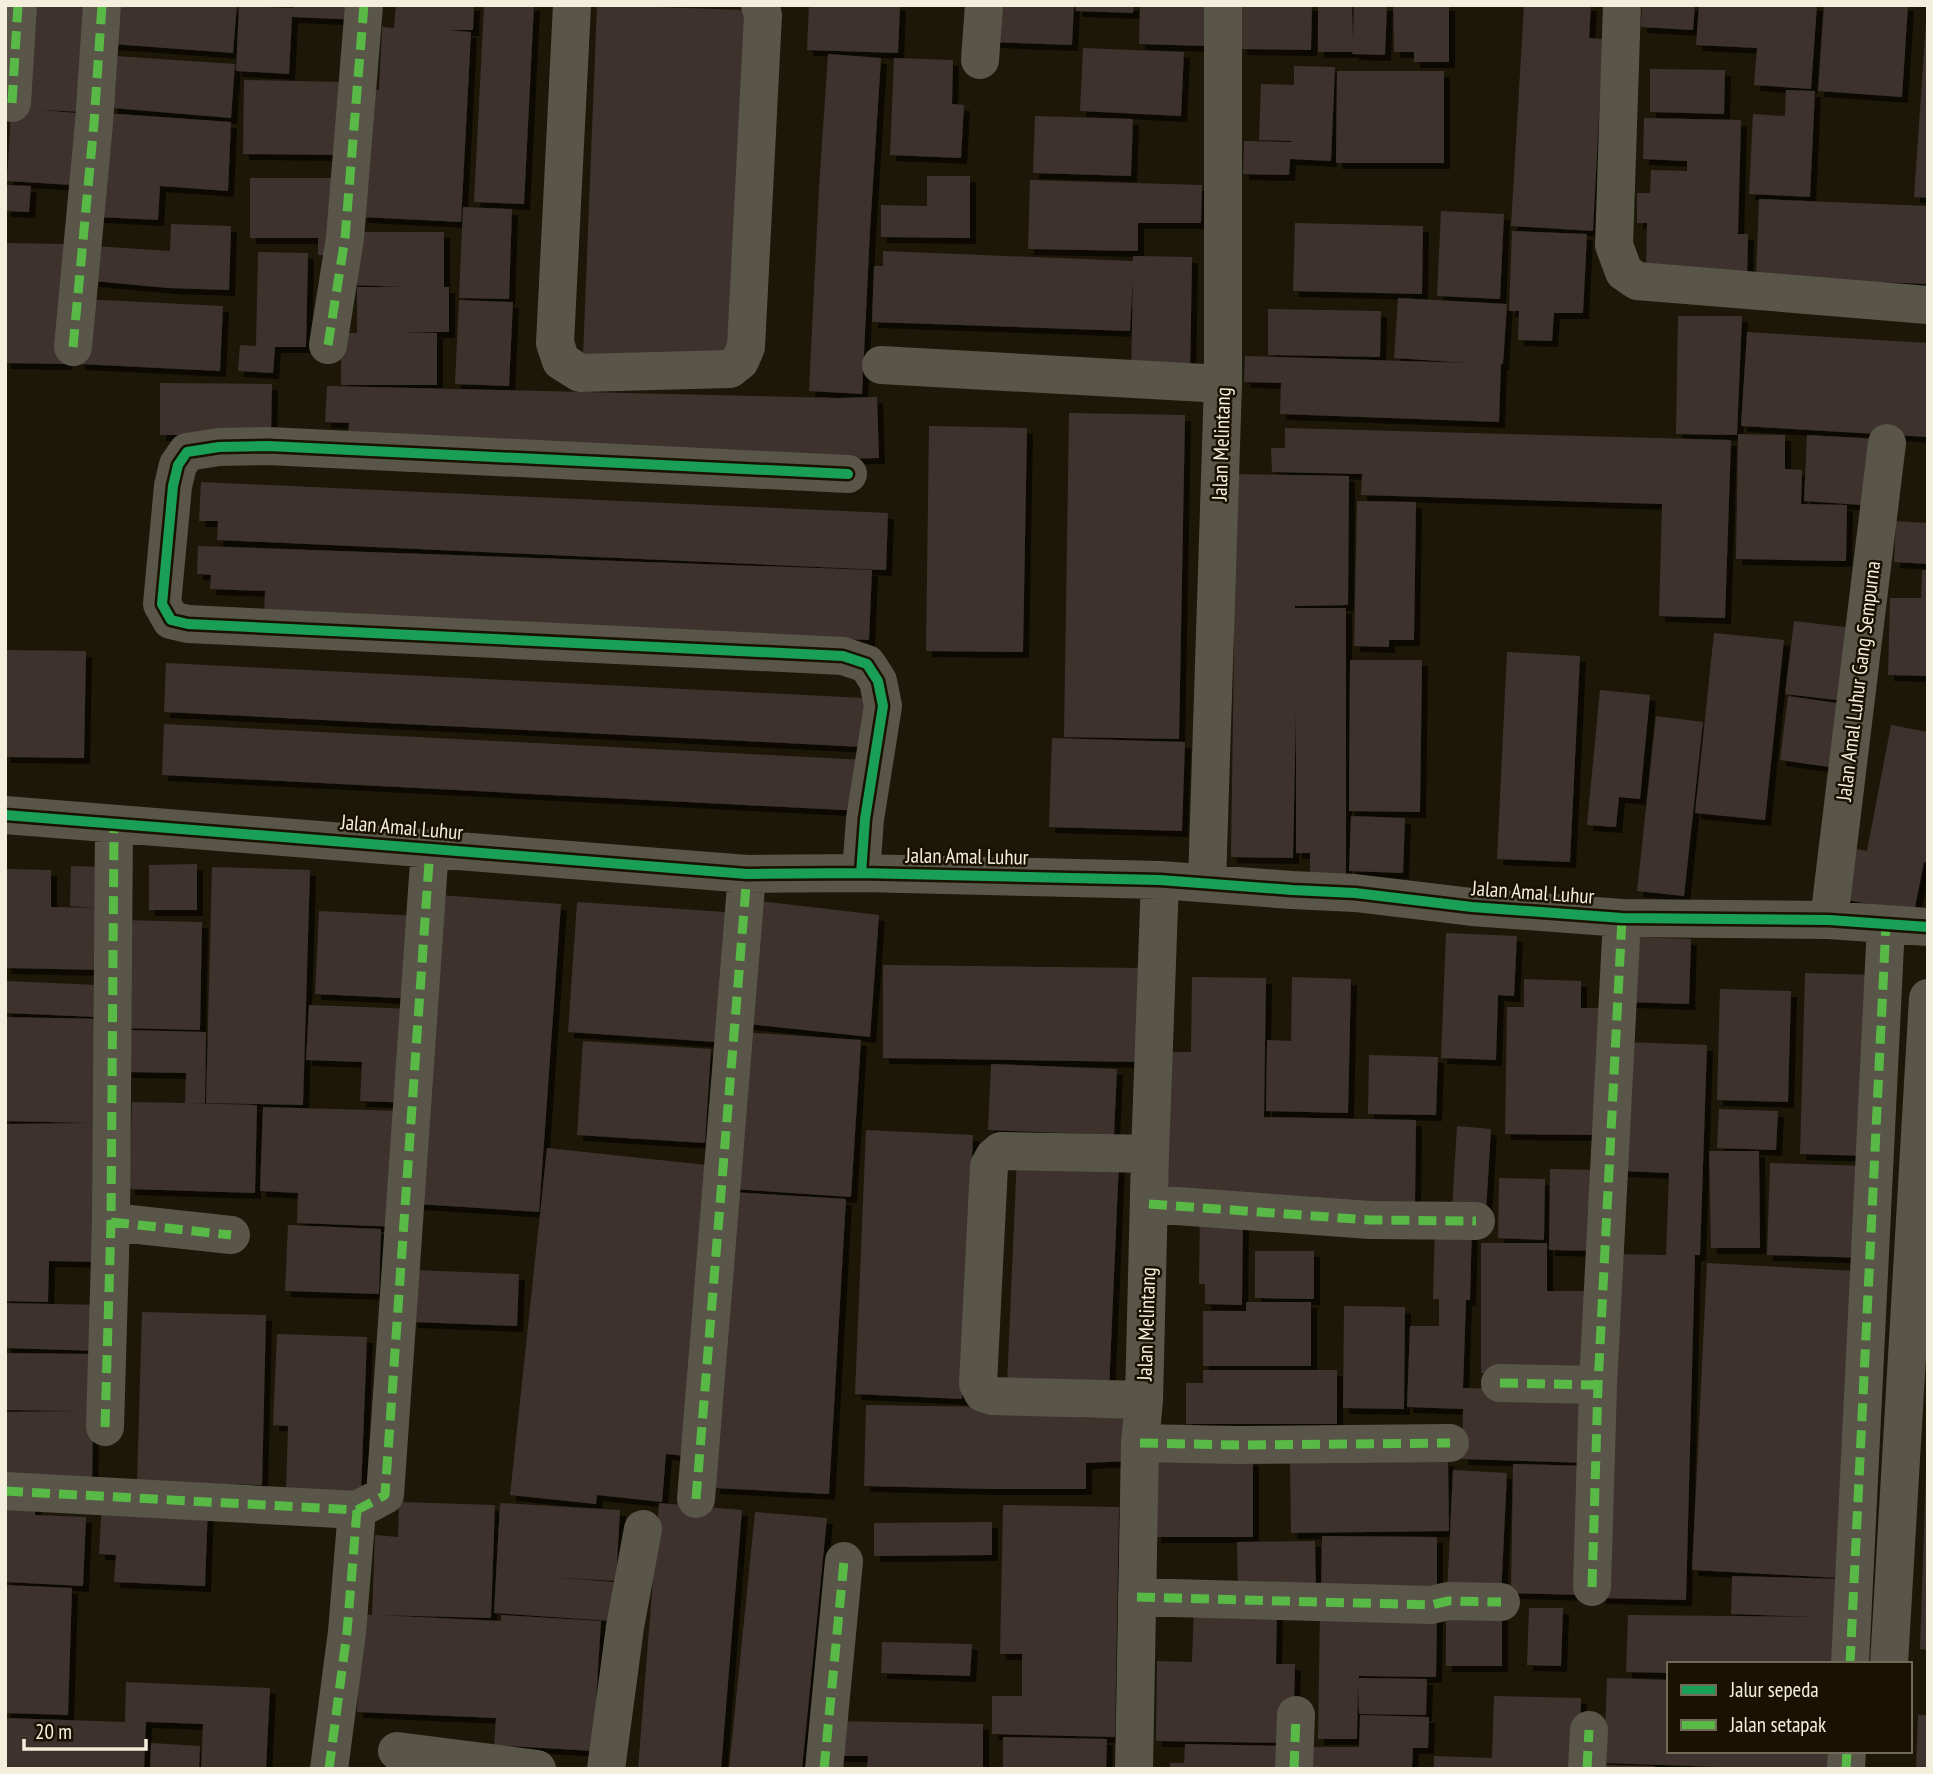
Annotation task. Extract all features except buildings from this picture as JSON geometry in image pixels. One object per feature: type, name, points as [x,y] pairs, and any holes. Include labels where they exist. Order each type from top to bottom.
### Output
[{"type":"street","points":[[12,103],[18,5]]},
{"type":"street","points":[[73,347],[102,5]]},
{"type":"street","points":[[328,345],[345,238],[364,5]]},
{"type":"street","points":[[572,5],[555,343],[561,361],[580,373],[730,369],[740,361],[746,347],[763,15],[760,5]]},
{"type":"street","points":[[980,61],[984,5]]},
{"type":"street","name":"Jalan Melintang","points":[[1207,883],[1223,384],[1223,5]]},
{"type":"street","points":[[1622,5],[1614,245],[1624,272],[1637,281],[1928,305]]},
{"type":"street","points":[[881,365],[1223,384]]},
{"type":"street","name":"Jalan Amal Luhur Gang Sempurna","points":[[1829,920],[1887,443]]},
{"type":"street","points":[[848,474],[268,446],[219,447],[187,452],[178,465],[173,486],[162,604],[170,620],[188,624],[843,656],[867,664],[878,681],[883,706],[865,819],[861,873]]},
{"type":"street","name":"Jalan Amal Luhur","points":[[5,815],[747,874],[861,873],[1160,880],[1355,893],[1472,907],[1622,918],[1829,920],[1928,927]]},
{"type":"street","points":[[105,1427],[111,1222],[114,824]]},
{"type":"street","points":[[5,1491],[357,1510],[385,1495],[430,848]]},
{"type":"street","points":[[696,1499],[747,874]]},
{"type":"street","name":"Jalan Melintang","points":[[1134,1769],[1140,1443],[1144,1401],[1160,880]]},
{"type":"street","points":[[1592,1587],[1598,1385],[1622,918]]},
{"type":"street","points":[[1850,1662],[1886,924]]},
{"type":"street","points":[[1889,1662],[1928,999]]},
{"type":"street","points":[[1144,1401],[992,1396],[983,1393],[978,1384],[989,1166],[994,1157],[1001,1151],[1150,1154]]},
{"type":"street","points":[[1149,1203],[1370,1220],[1476,1221]]},
{"type":"street","points":[[111,1222],[232,1235]]},
{"type":"street","points":[[1500,1383],[1598,1385]]},
{"type":"street","points":[[1140,1443],[1237,1446],[1450,1443]]},
{"type":"street","points":[[329,1769],[347,1632],[357,1510]]},
{"type":"street","points":[[606,1769],[625,1627],[643,1529]]},
{"type":"street","points":[[824,1769],[844,1561]]},
{"type":"street","points":[[1137,1597],[1431,1605],[1448,1601],[1501,1602]]},
{"type":"street","points":[[1294,1769],[1296,1715]]},
{"type":"street","points":[[1587,1769],[1589,1730]]},
{"type":"street","points":[[397,1751],[537,1769]]},
{"type":"marked path","points":[[12,103],[18,5]]},
{"type":"marked path","points":[[73,347],[102,5]]},
{"type":"marked path","points":[[328,345],[345,238],[364,5]]},
{"type":"marked path","points":[[105,1427],[111,1222],[114,824]]},
{"type":"marked path","points":[[5,1491],[357,1510],[385,1495],[430,848]]},
{"type":"marked path","points":[[696,1499],[747,874]]},
{"type":"marked path","points":[[1592,1587],[1598,1385],[1622,918]]},
{"type":"marked path","points":[[1850,1662],[1886,924]]},
{"type":"marked path","points":[[1149,1204],[1370,1220],[1476,1221]]},
{"type":"marked path","points":[[111,1222],[231,1235]]},
{"type":"marked path","points":[[1500,1383],[1598,1385]]},
{"type":"marked path","points":[[1140,1443],[1450,1443]]},
{"type":"marked path","points":[[329,1769],[347,1632],[357,1510]]},
{"type":"marked path","points":[[824,1769],[844,1561]]},
{"type":"marked path","points":[[1137,1597],[1431,1605],[1448,1601],[1501,1602]]},
{"type":"marked path","points":[[1294,1769],[1296,1715]]},
{"type":"marked path","points":[[1587,1769],[1589,1730]]},
{"type":"marked path","points":[[1846,1769],[1847,1753]]},
{"type":"cycle path","points":[[848,474],[268,446],[219,447],[187,452],[178,465],[173,486],[162,604],[171,620],[188,624],[843,656],[867,664],[878,681],[883,706],[865,819],[861,873]]},
{"type":"cycle path","points":[[5,815],[747,874],[861,873],[1160,880],[1355,893],[1472,907],[1622,918],[1829,920],[1928,927]]}]
